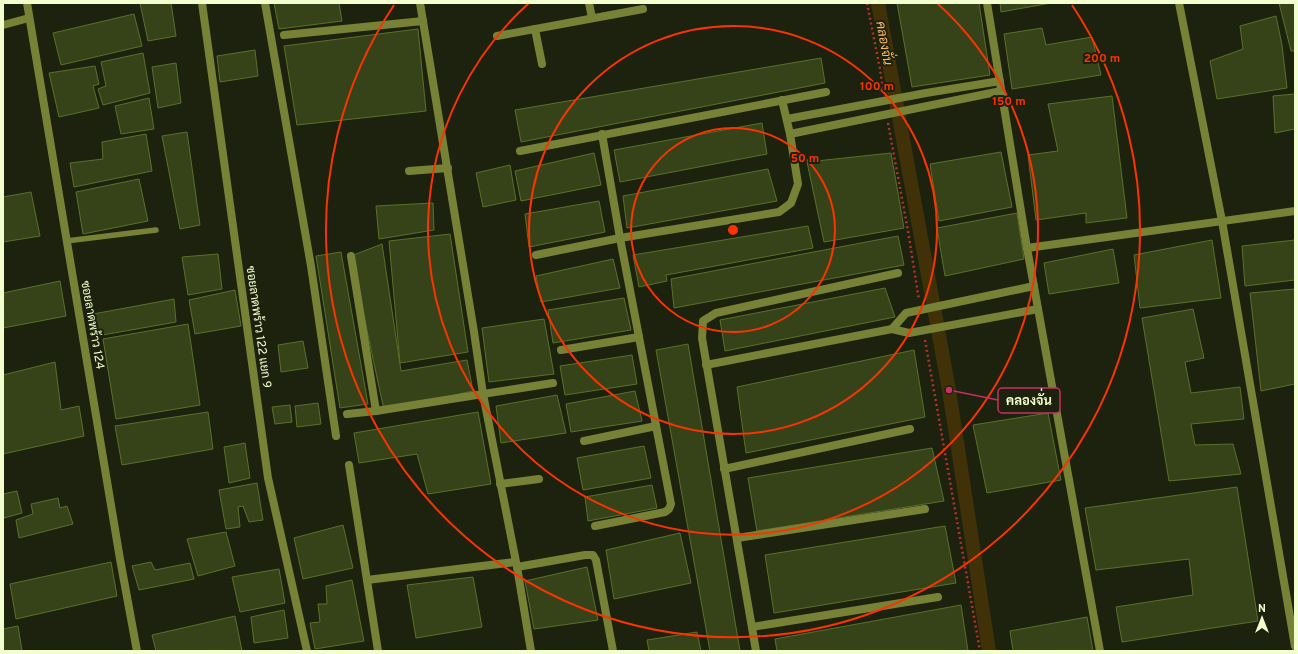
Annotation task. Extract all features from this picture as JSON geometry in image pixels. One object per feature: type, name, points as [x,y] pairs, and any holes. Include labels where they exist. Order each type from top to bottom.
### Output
[{"type":"street","name":"ซอยลาดพร้าว 124","points":[[27,3],[66,241],[137,651]]},
{"type":"street","name":"ซอยลาดพร้าว 122 แยก 9","points":[[202,3],[268,478],[307,651]]},
{"type":"street","points":[[265,3],[311,266],[336,436]]},
{"type":"street","points":[[420,3],[448,168],[483,394],[516,564],[531,651]]},
{"type":"street","points":[[589,3],[592,18]]},
{"type":"street","points":[[987,3],[1027,248],[1100,651]]},
{"type":"street","points":[[1179,3],[1222,221],[1295,646]]},
{"type":"street","points":[[497,36],[643,9]]},
{"type":"street","points":[[3,25],[29,18]]},
{"type":"street","points":[[284,35],[423,21]]},
{"type":"street","points":[[535,29],[542,64]]},
{"type":"street","points":[[787,120],[930,92],[1000,81]]},
{"type":"street","points":[[790,134],[1002,91]]},
{"type":"street","points":[[520,150],[826,92]]},
{"type":"street","points":[[930,92],[933,105]]},
{"type":"street","points":[[536,254],[620,238],[778,212],[791,203],[798,184],[790,134],[782,100]]},
{"type":"street","points":[[874,104],[876,116]]},
{"type":"street","points":[[595,526],[665,512],[669,509],[671,504],[620,238],[602,134]]},
{"type":"street","points":[[409,172],[448,168]]},
{"type":"street","points":[[1027,248],[1295,211]]},
{"type":"street","points":[[351,256],[376,411]]},
{"type":"street","points":[[756,651],[706,365],[702,338],[703,320],[716,313],[898,274]]},
{"type":"street","points":[[892,329],[906,313],[1034,286]]},
{"type":"street","points":[[706,365],[892,329],[909,333],[1038,309]]},
{"type":"street","points":[[561,350],[639,337]]},
{"type":"street","points":[[346,414],[376,411],[553,383]]},
{"type":"street","points":[[584,441],[656,426]]},
{"type":"street","points":[[724,469],[910,429]]},
{"type":"street","points":[[348,465],[378,651]]},
{"type":"street","points":[[500,484],[539,479]]},
{"type":"street","points":[[736,538],[925,509]]},
{"type":"street","points":[[367,580],[593,555],[596,560],[614,651]]},
{"type":"street","points":[[752,627],[938,597]]},
{"type":"lane","points":[[66,241],[156,230]]},
{"type":"building","points":[[140,3],[171,3],[176,36],[148,41]]},
{"type":"building","points":[[274,3],[339,3],[342,21],[279,29]]},
{"type":"building","points":[[897,3],[979,3],[990,75],[912,87]]},
{"type":"building","points":[[1000,3],[1051,3],[1001,12]]},
{"type":"building","points":[[1279,3],[1295,3],[1295,51],[1291,51]]},
{"type":"building","points":[[134,14],[142,46],[61,65],[53,33]]},
{"type":"building","points":[[1276,16],[1282,45],[1287,88],[1217,99],[1210,61],[1243,49],[1240,26]]},
{"type":"building","points":[[1042,28],[1046,45],[1092,37],[1101,75],[1012,89],[1004,34]]},
{"type":"building","points":[[418,29],[426,111],[297,125],[284,46]]},
{"type":"building","points":[[255,50],[258,76],[220,82],[217,56]]},
{"type":"building","points":[[143,53],[150,93],[103,105],[98,89],[106,86],[101,62]]},
{"type":"building","points":[[821,58],[825,83],[521,142],[515,110]]},
{"type":"building","points":[[176,63],[181,103],[158,108],[152,67]]},
{"type":"building","points":[[95,66],[99,84],[93,86],[99,108],[59,117],[49,73]]},
{"type":"building","points":[[1295,94],[1295,129],[1275,133],[1273,96]]},
{"type":"building","points":[[1112,96],[1127,218],[1086,223],[1086,213],[1036,220],[1028,155],[1058,151],[1048,104]]},
{"type":"building","points":[[149,98],[154,129],[121,134],[115,106]]},
{"type":"building","points":[[762,123],[767,154],[620,182],[614,150]]},
{"type":"building","points":[[187,132],[200,225],[180,229],[162,136]]},
{"type":"building","points":[[146,134],[152,171],[74,187],[70,163],[103,159],[102,142]]},
{"type":"building","points":[[1001,152],[1012,207],[939,221],[930,164]]},
{"type":"building","points":[[594,153],[601,185],[521,201],[515,171]]},
{"type":"building","points":[[891,153],[904,228],[824,242],[807,162]]},
{"type":"building","points":[[510,165],[516,200],[483,207],[476,173]]},
{"type":"building","points":[[768,169],[777,201],[627,228],[623,196]]},
{"type":"building","points":[[139,179],[148,221],[83,234],[76,192]]},
{"type":"building","points":[[31,192],[40,236],[3,242],[3,197]]},
{"type":"building","points":[[599,201],[605,232],[529,247],[525,214]]},
{"type":"building","points":[[433,203],[434,230],[379,239],[376,206]]},
{"type":"building","points":[[1017,213],[1024,259],[945,276],[937,228]]},
{"type":"building","points":[[808,226],[813,248],[666,275],[667,281],[639,287],[633,255]]},
{"type":"building","points":[[450,234],[468,352],[400,363],[389,241]]},
{"type":"building","points":[[898,236],[904,265],[674,308],[671,279]]},
{"type":"building","points":[[1212,240],[1221,298],[1140,308],[1134,255]]},
{"type":"building","points":[[1295,240],[1295,280],[1245,286],[1242,246]]},
{"type":"building","points":[[382,244],[401,371],[467,360],[473,391],[384,410],[351,256]]},
{"type":"building","points":[[1113,249],[1119,283],[1049,294],[1044,263]]},
{"type":"building","points":[[341,252],[368,404],[340,408],[316,256]]},
{"type":"building","points":[[218,254],[222,289],[188,295],[182,257]]},
{"type":"building","points":[[613,259],[620,288],[541,302],[536,276]]},
{"type":"building","points":[[60,281],[66,316],[3,328],[3,293]]},
{"type":"building","points":[[885,288],[895,317],[725,351],[720,320]]},
{"type":"building","points":[[1295,289],[1295,384],[1261,391],[1250,293]]},
{"type":"building","points":[[235,290],[241,326],[195,334],[189,300]]},
{"type":"building","points":[[624,298],[631,330],[553,343],[548,310]]},
{"type":"building","points":[[174,299],[176,322],[97,336],[93,314]]},
{"type":"building","points":[[1193,309],[1204,358],[1185,362],[1191,393],[1240,387],[1244,419],[1191,424],[1195,445],[1233,444],[1241,474],[1169,481],[1142,318]]},
{"type":"building","points":[[544,319],[554,374],[489,382],[482,328]]},
{"type":"building","points":[[188,324],[200,405],[116,419],[103,339]]},
{"type":"building","points":[[303,341],[308,368],[281,372],[278,345]]},
{"type":"building","points":[[688,344],[740,651],[710,651],[656,350]]},
{"type":"building","points":[[914,350],[925,417],[746,453],[737,387]]},
{"type":"building","points":[[632,355],[637,384],[565,395],[560,366]]},
{"type":"building","points":[[55,362],[61,410],[79,406],[84,436],[3,454],[3,375]]},
{"type":"building","points":[[635,391],[642,421],[571,432],[566,404]]},
{"type":"building","points":[[557,395],[566,433],[501,443],[496,406]]},
{"type":"building","points":[[318,403],[321,424],[297,427],[295,406]]},
{"type":"building","points":[[290,405],[292,422],[275,424],[272,407]]},
{"type":"building","points":[[208,412],[213,449],[122,465],[115,426]]},
{"type":"building","points":[[478,412],[491,484],[428,494],[417,454],[359,463],[354,433]]},
{"type":"building","points":[[1048,413],[1061,480],[987,493],[973,425]]},
{"type":"building","points":[[245,443],[250,478],[229,483],[224,447]]},
{"type":"building","points":[[644,446],[651,478],[583,490],[577,458]]},
{"type":"building","points":[[932,448],[944,501],[757,531],[748,478]]},
{"type":"building","points":[[257,483],[263,520],[249,522],[243,506],[238,507],[240,527],[226,529],[219,490]]},
{"type":"building","points":[[652,485],[657,508],[588,521],[585,497]]},
{"type":"building","points":[[1237,487],[1258,621],[1122,642],[1116,607],[1193,595],[1189,559],[1096,570],[1085,508]]},
{"type":"building","points":[[17,491],[22,513],[4,518],[3,494]]},
{"type":"building","points":[[58,498],[60,508],[67,506],[73,524],[19,538],[16,520],[33,514],[31,504]]},
{"type":"building","points":[[343,525],[353,568],[303,579],[294,538]]},
{"type":"building","points":[[945,526],[956,583],[774,613],[765,555]]},
{"type":"building","points":[[226,532],[235,566],[198,576],[187,539]]},
{"type":"building","points":[[680,533],[691,583],[614,599],[606,550]]},
{"type":"building","points":[[111,562],[117,596],[16,619],[10,584]]},
{"type":"building","points":[[151,562],[155,570],[190,563],[194,579],[139,590],[132,566]]},
{"type":"building","points":[[587,567],[598,620],[534,629],[525,581]]},
{"type":"building","points":[[279,569],[285,603],[240,612],[232,577]]},
{"type":"building","points":[[473,577],[482,627],[416,638],[407,585]]},
{"type":"building","points":[[352,580],[364,641],[315,649],[310,623],[320,622],[318,604],[327,604],[326,586]]},
{"type":"building","points":[[961,605],[968,651],[777,651],[775,639]]},
{"type":"building","points":[[284,610],[288,638],[254,643],[251,617]]},
{"type":"building","points":[[235,616],[242,651],[156,651],[152,635]]},
{"type":"building","points":[[1087,617],[1093,651],[1013,651],[1010,631]]},
{"type":"building","points":[[18,626],[22,651],[3,651],[3,629]]},
{"type":"building","points":[[697,632],[701,651],[649,651],[647,640]]},
{"type":"waterway","name":"คลองจั่น","points":[[878,3],[949,390],[989,651]]},
{"type":"place","name":"คลองจั่น","points":[[949,390]]}]
